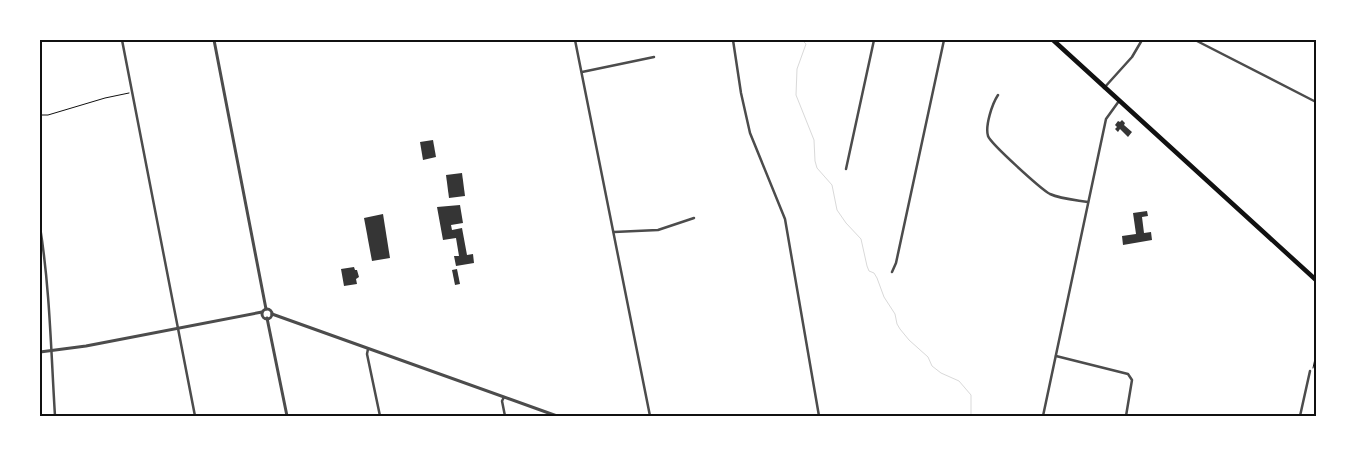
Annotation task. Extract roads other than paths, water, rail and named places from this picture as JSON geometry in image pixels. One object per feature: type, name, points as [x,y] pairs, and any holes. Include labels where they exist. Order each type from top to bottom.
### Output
[{"type":"highway","points":[[1052,40],[1316,280]]},
{"type":"street","points":[[122,40],[195,416]]},
{"type":"street","points":[[214,40],[266,309]]},
{"type":"street","points":[[576,40],[650,416]]},
{"type":"street","points":[[733,40],[748,126],[784,219],[819,416]]},
{"type":"street","points":[[846,169],[874,40]]},
{"type":"street","points":[[892,272],[896,263],[944,40]]},
{"type":"street","points":[[1104,88],[1132,57],[1142,40]]},
{"type":"street","points":[[1196,40],[1316,102]]},
{"type":"street","points":[[582,72],[654,57]]},
{"type":"street","points":[[998,95],[993,105],[987,130],[992,142],[1046,192],[1059,197],[1088,202]]},
{"type":"street","points":[[1043,416],[1106,119],[1119,101]]},
{"type":"street","points":[[614,232],[658,230],[694,218]]},
{"type":"street","points":[[40,227],[45,255],[55,416]]},
{"type":"street","points":[[40,352],[86,346],[262,312],[266,309]]},
{"type":"street","points":[[266,309],[270,310],[272,314],[557,416]]},
{"type":"street","points":[[262,312],[263,317],[267,318],[287,416]]},
{"type":"street","points":[[267,318],[272,314]]},
{"type":"street","points":[[368,349],[367,354],[380,416]]},
{"type":"street","points":[[1056,356],[1128,374],[1132,380],[1126,416]]},
{"type":"street","points":[[1300,416],[1310,370]]},
{"type":"street","points":[[504,397],[502,402],[505,416]]},
{"type":"waterway","points":[[802,40],[806,44],[797,69],[796,95],[814,140],[817,168],[832,185],[837,210],[861,239],[869,271],[874,273],[877,278],[884,297],[895,314],[900,329],[928,357],[932,366],[941,373],[959,381],[971,395],[971,416]]}]
